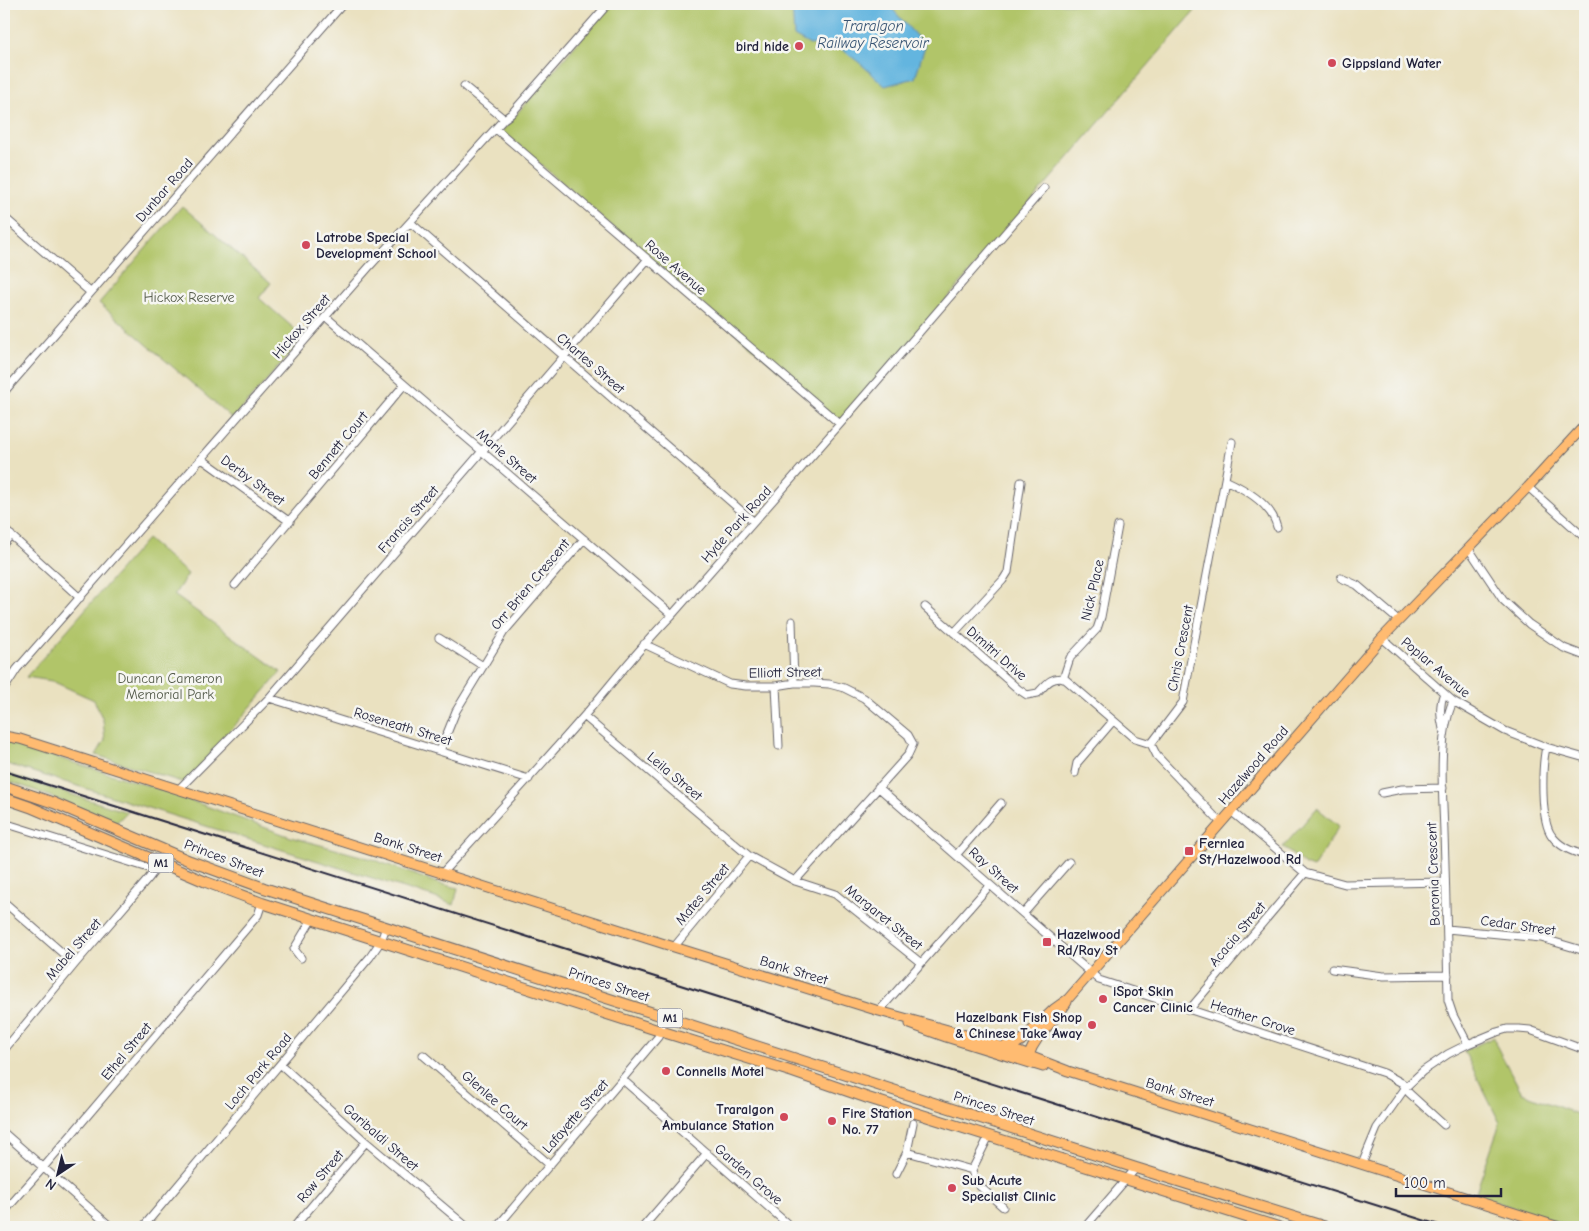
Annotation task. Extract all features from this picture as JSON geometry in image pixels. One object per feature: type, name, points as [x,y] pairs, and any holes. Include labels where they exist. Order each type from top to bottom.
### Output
[{"type":"highway","name":"Princes Street","points":[[4,786],[54,803],[166,851],[264,888],[1136,1168],[1326,1227]]},
{"type":"highway","name":"Princes Street","points":[[4,798],[30,807],[158,867],[312,919],[793,1072],[868,1098],[1278,1227]]},
{"type":"highway","points":[[158,867],[166,851]]},
{"type":"main road","name":"Hazelwood Road","points":[[1068,999],[1398,620],[1528,487],[1585,425]]},
{"type":"main road","name":"Bank Street","points":[[4,730],[20,739]]},
{"type":"main road","name":"Bank Street","points":[[4,736],[20,739],[879,1011],[959,1033],[1068,1071],[1559,1227]]},
{"type":"main road","points":[[1023,1056],[1062,1011],[1068,999]]},
{"type":"main road","points":[[1001,1047],[1009,1046],[1021,1040],[1054,1009],[1068,999]]},
{"type":"main road","points":[[879,1011],[946,1037],[1023,1056]]},
{"type":"main road","points":[[1021,1040],[1023,1056]]},
{"type":"street","name":"Dunbar Road","points":[[4,392],[343,4]]},
{"type":"street","name":"Hickox Street","points":[[4,689],[17,670],[369,268],[504,119],[511,114],[608,4]]},
{"type":"street","points":[[464,86],[504,119]]},
{"type":"street","name":"Rose Avenue","points":[[496,129],[840,424]]},
{"type":"street","name":"Hyde Park Road","points":[[443,872],[529,779],[644,644],[672,615],[840,424],[1044,188]]},
{"type":"street","points":[[4,217],[90,292]]},
{"type":"street","name":"Charles Street","points":[[411,223],[754,522]]},
{"type":"street","name":"Francis Street","points":[[179,789],[269,698],[648,259]]},
{"type":"street","name":"Marie Street","points":[[326,317],[672,615]]},
{"type":"street","name":"Bennett Court","points":[[236,585],[404,384]]},
{"type":"street","name":"Chris Crescent","points":[[1151,744],[1183,702],[1232,442]]},
{"type":"street","name":"Derby Street","points":[[202,459],[290,522]]},
{"type":"street","points":[[1225,480],[1242,488],[1262,505],[1275,518],[1277,527]]},
{"type":"street","points":[[954,633],[1003,580],[1008,572],[1021,482]]},
{"type":"street","points":[[1528,487],[1585,538]]},
{"type":"street","name":"Nick Place","points":[[1063,678],[1070,658],[1097,629],[1101,617],[1118,526]]},
{"type":"street","points":[[4,529],[80,598]]},
{"type":"street","points":[[4,543],[11,535]]},
{"type":"street","name":"Orr Brien Crescent","points":[[440,751],[456,711],[504,632],[584,539]]},
{"type":"street","points":[[1466,551],[1503,600],[1529,624],[1564,648],[1585,656]]},
{"type":"street","points":[[1342,578],[1357,585],[1398,620]]},
{"type":"street","name":"Dimitri Drive","points":[[925,607],[1027,695],[1038,693],[1048,681],[1063,678]]},
{"type":"street","points":[[792,621],[794,683]]},
{"type":"street","points":[[438,638],[484,666]]},
{"type":"street","name":"Poplar Avenue","points":[[1382,638],[1453,701],[1506,732],[1546,747],[1585,758]]},
{"type":"street","name":"Elliott Street","points":[[644,644],[730,684],[746,686],[776,686],[794,683],[829,684],[844,688],[864,698],[908,735],[913,744],[908,755],[795,881]]},
{"type":"street","name":"Hickox Street","points":[[4,681],[17,670]]},
{"type":"street","points":[[1063,678],[1135,739],[1151,744],[1157,756],[1221,823]]},
{"type":"street","points":[[776,686],[780,746]]},
{"type":"street","points":[[1444,693],[1440,701],[1440,710],[1444,732]]},
{"type":"street","name":"Roseneath Street","points":[[269,698],[529,779]]},
{"type":"street","name":"Boronia Crescent","points":[[1453,701],[1444,732],[1443,788],[1448,1000],[1453,1015],[1468,1044]]},
{"type":"street","name":"Leila Street","points":[[584,716],[749,856]]},
{"type":"street","points":[[1075,773],[1077,763],[1113,720]]},
{"type":"street","points":[[1546,747],[1543,761],[1545,822],[1551,835],[1562,847],[1585,855]]},
{"type":"street","name":"Ray Street","points":[[878,787],[1092,973]]},
{"type":"street","points":[[1382,793],[1402,789],[1443,788]]},
{"type":"street","points":[[957,854],[1001,803]]},
{"type":"street","points":[[1231,811],[1305,873],[1345,884],[1445,882]]},
{"type":"street","points":[[4,822],[158,867]]},
{"type":"street","name":"Margaret Street","points":[[749,856],[795,881],[835,894],[921,963]]},
{"type":"street","name":"Mates Street","points":[[674,947],[749,856]]},
{"type":"street","points":[[1024,913],[1069,862]]},
{"type":"street","name":"Mabel Street","points":[[4,1050],[158,867]]},
{"type":"street","name":"Acacia Street","points":[[1189,1010],[1305,873]]},
{"type":"street","points":[[879,1011],[990,884]]},
{"type":"street","points":[[4,902],[75,964]]},
{"type":"street","name":"Ethel Street","points":[[4,1212],[258,915],[262,902]]},
{"type":"street","points":[[301,958],[294,949],[312,919]]},
{"type":"street","name":"Loch Park Road","points":[[143,1227],[370,957],[381,941],[386,927]]},
{"type":"street","name":"Cedar Street","points":[[1447,929],[1541,938],[1585,951]]},
{"type":"street","points":[[1332,969],[1383,976],[1448,975]]},
{"type":"street","name":"Heather Grove","points":[[1092,973],[1104,982],[1398,1079],[1409,1093],[1444,1125]]},
{"type":"street","name":"Lafayette Street","points":[[497,1227],[658,1037],[665,1017]]},
{"type":"street","points":[[1362,1164],[1377,1128],[1406,1087],[1423,1071],[1448,1054],[1507,1029],[1530,1030],[1585,1050]]},
{"type":"street","name":"Glenlee Court","points":[[423,1055],[550,1165]]},
{"type":"street","name":"Garibaldi Street","points":[[280,1064],[366,1142],[466,1227]]},
{"type":"street","name":"Garden Grove","points":[[623,1080],[791,1227]]},
{"type":"street","points":[[896,1174],[907,1152],[913,1122]]},
{"type":"street","points":[[4,1133],[111,1227]]},
{"type":"street","points":[[988,1136],[972,1170],[974,1182],[1003,1207]]},
{"type":"street","name":"Row Street","points":[[294,1227],[366,1142]]},
{"type":"street","points":[[907,1152],[972,1170]]},
{"type":"street","points":[[643,1227],[707,1153]]},
{"type":"street","points":[[1085,1227],[1136,1168]]},
{"type":"green space","points":[[611,4],[1201,4],[840,423],[502,131]]},
{"type":"green space","name":"Hickox Reserve","points":[[182,206],[271,283],[259,298],[304,337],[233,419],[99,303]]},
{"type":"green space","name":"Duncan Cameron Memorial Park","points":[[147,539],[188,574],[174,595],[281,672],[185,783],[96,755],[105,740],[103,720],[94,700],[52,681],[26,677]]},
{"type":"green space","points":[[4,741],[162,790],[291,837],[372,859],[437,883],[458,888],[454,905],[4,763]]},
{"type":"green space","points":[[4,773],[127,812],[116,823],[4,780]]},
{"type":"green space","points":[[1317,808],[1339,826],[1313,868],[1305,865],[1283,847]]},
{"type":"green space","points":[[1494,1037],[1496,1045],[1522,1093],[1585,1117],[1585,1227],[1573,1227],[1475,1195],[1500,1123],[1464,1051]]},
{"type":"water","name":"Traralgon Railway Reservoir","points":[[792,4],[888,4],[925,46],[915,78],[885,86],[839,47],[823,43],[810,45],[794,36]]},
{"type":"railway","points":[[4,771],[1445,1227]]},
{"type":"place","name":"bird hide","points":[[799,46]]},
{"type":"place","name":"Gippsland Water","points":[[1332,63]]},
{"type":"place","name":"Latrobe Special Development School","points":[[306,245]]},
{"type":"place","name":"Fernlea St/Hazelwood Rd","points":[[1189,851]]},
{"type":"place","name":"Hazelwood Rd/Ray St","points":[[1047,942]]},
{"type":"place","name":"iSpot Skin Cancer Clinic","points":[[1103,999]]},
{"type":"place","name":"Hazelbank Fish Shop & Chinese Take Away","points":[[1092,1025]]},
{"type":"place","name":"Connells Motel","points":[[666,1071]]},
{"type":"place","name":"Traralgon Ambulance Station","points":[[784,1117]]},
{"type":"place","name":"Fire Station No. 77","points":[[832,1121]]},
{"type":"place","name":"Sub Acute Specialist Clinic","points":[[952,1188]]}]
